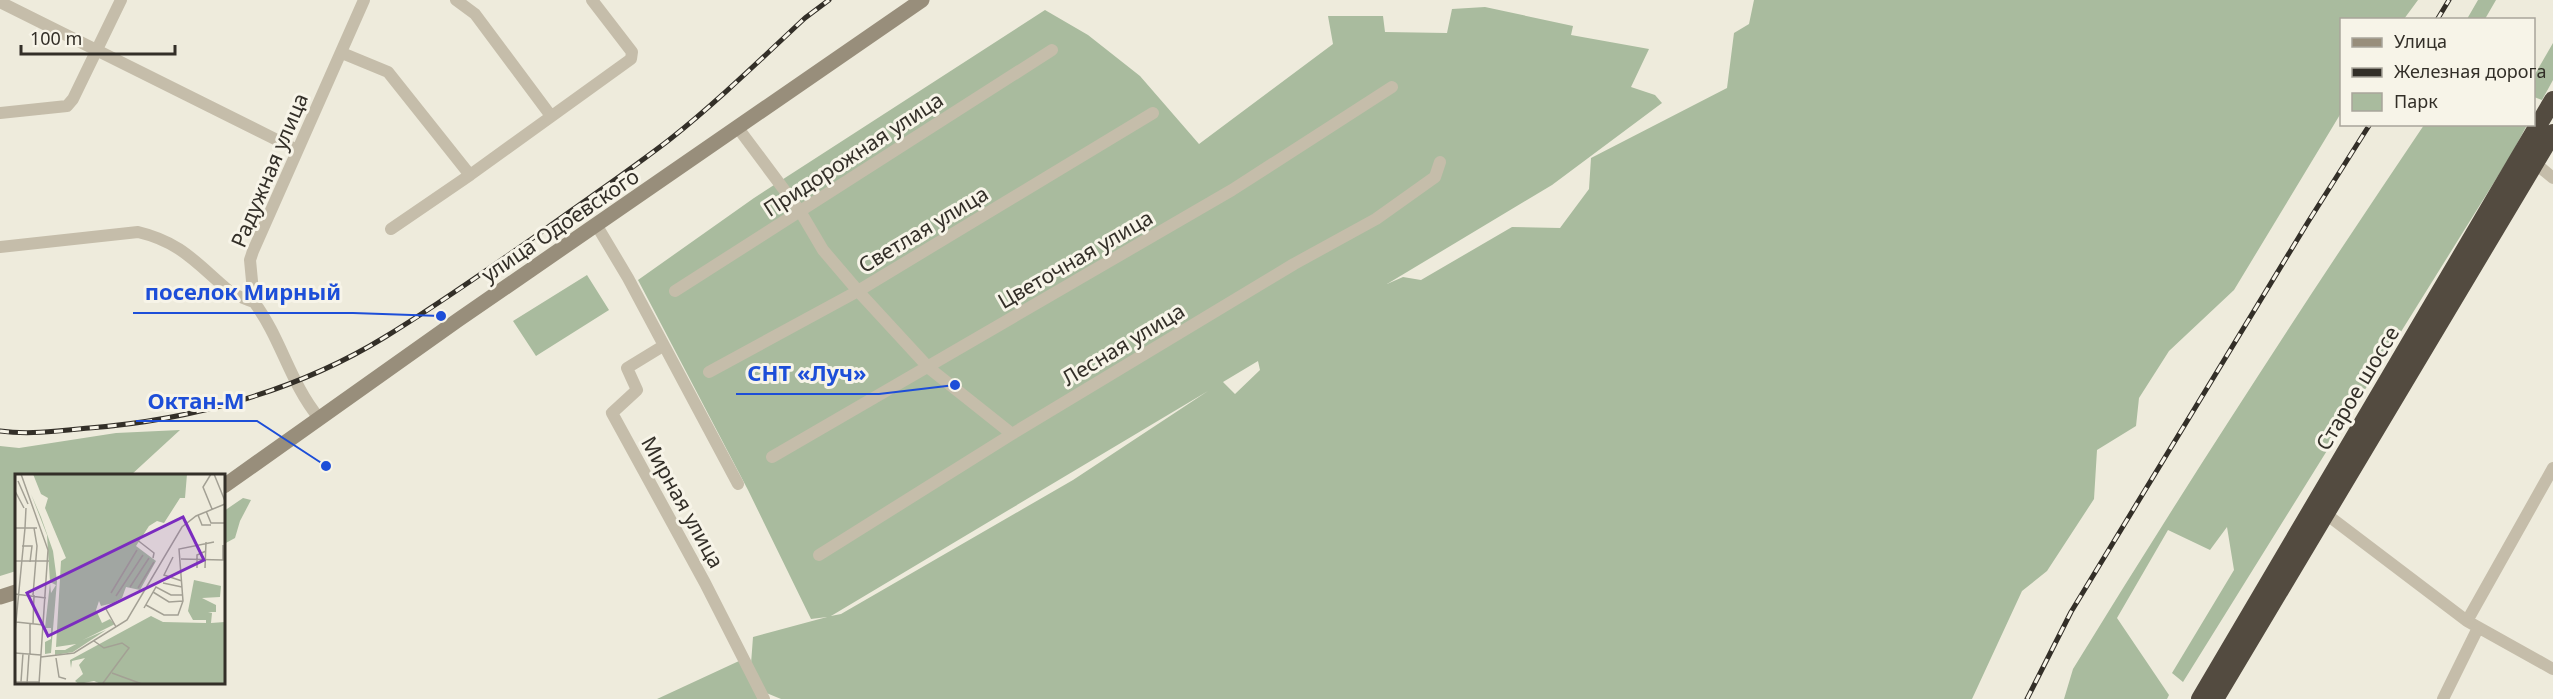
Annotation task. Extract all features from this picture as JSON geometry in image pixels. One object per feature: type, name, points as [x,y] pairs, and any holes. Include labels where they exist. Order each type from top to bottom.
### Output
[{"type":"highway","name":"Старое шоссе","points":[[2200,699],[2553,100]]},
{"type":"highway","name":"Старое шоссе","points":[[2215,699],[2553,133]]},
{"type":"street","points":[[0,113],[67,106],[73,99],[121,0]]},
{"type":"street","name":"Радужная улица","points":[[254,302],[250,260],[253,251],[364,0]]},
{"type":"street","points":[[456,0],[475,14],[551,116]]},
{"type":"street","points":[[391,229],[631,59],[632,52],[592,0]]},
{"type":"street","name":"улица Одоевского","points":[[225,485],[738,128],[846,50],[922,0]]},
{"type":"street","points":[[0,2],[297,150]]},
{"type":"street","name":"Придорожная улица","points":[[675,291],[1052,50]]},
{"type":"street","points":[[342,53],[388,72],[470,175]]},
{"type":"street","name":"Цветочная улица","points":[[772,457],[1232,190],[1392,87]]},
{"type":"street","name":"Светлая улица","points":[[709,372],[858,291],[1153,113]]},
{"type":"street","points":[[738,128],[800,211],[823,250],[858,291],[928,368],[1012,434]]},
{"type":"street","name":"Лесная улица","points":[[819,555],[1012,434],[1294,264],[1376,219],[1435,177],[1440,162]]},
{"type":"street","points":[[2535,163],[2553,178]]},
{"type":"street","points":[[597,226],[738,484]]},
{"type":"street","points":[[0,247],[138,232],[164,239],[194,258],[230,291],[254,302],[269,322],[305,402],[319,418]]},
{"type":"street","name":"Мирная улица","points":[[663,346],[627,368],[636,390],[612,414],[705,583],[764,699]]},
{"type":"street","points":[[2467,621],[2553,468]]},
{"type":"street","points":[[2326,514],[2467,621],[2553,669]]},
{"type":"street","points":[[0,597],[15,592]]},
{"type":"street","points":[[2443,699],[2478,628]]},
{"type":"green space","points":[[1754,0],[2418,0],[2405,18],[2340,18],[2340,115],[2234,290],[2169,351],[2139,398],[2136,426],[2097,450],[2094,499],[2047,571],[2022,591],[1972,699],[781,699],[764,692],[751,664],[753,637],[827,617],[811,619],[748,490],[638,280],[754,198],[1045,10],[1088,35],[1140,76],[1199,144],[1333,44],[1328,16],[1383,16],[1385,32],[1447,33],[1452,9],[1485,7],[1573,26],[1571,35],[1649,49],[1631,87],[1655,95],[1662,103],[1552,185],[1387,284],[1403,277],[1421,280],[1512,227],[1560,228],[1589,189],[1591,158],[1727,88],[1734,33],[1749,24]],"holes":[[[1258,361],[1260,370],[1235,394],[1223,382]],[[1208,391],[1073,480],[841,614],[831,616]]]},
{"type":"green space","points":[[2478,0],[2496,0],[2486,18],[2468,18]]},
{"type":"green space","points":[[2553,43],[2553,80],[2542,100],[2535,97],[2535,74]]},
{"type":"green space","points":[[2423,126],[2526,126],[2511,155],[2183,682],[2172,673],[2234,570],[2227,527],[2210,550],[2168,530],[2117,618],[2169,695],[2167,699],[2064,699],[2073,669],[2290,327]]},
{"type":"green space","points":[[587,275],[609,310],[536,356],[513,321]]},
{"type":"green space","points":[[180,430],[132,474],[15,474],[15,571],[0,576],[0,446],[19,448],[116,433]]},
{"type":"green space","points":[[243,498],[251,500],[240,521],[235,538],[225,543],[225,510]]},
{"type":"green space","points":[[739,661],[758,699],[657,699]]},
{"type":"railway","points":[[0,431],[33,433],[128,424],[205,410],[280,387],[351,356],[460,289],[652,153],[704,111],[805,18],[829,0]]},
{"type":"railway","points":[[2438,18],[2449,0]]},
{"type":"railway","points":[[2027,699],[2071,612],[2369,126]]},
{"type":"place","name":"поселок Мирный","points":[[441,316]]},
{"type":"place","name":"СНТ «Луч»","points":[[955,385]]},
{"type":"place","name":"Октан-М","points":[[326,466]]}]
